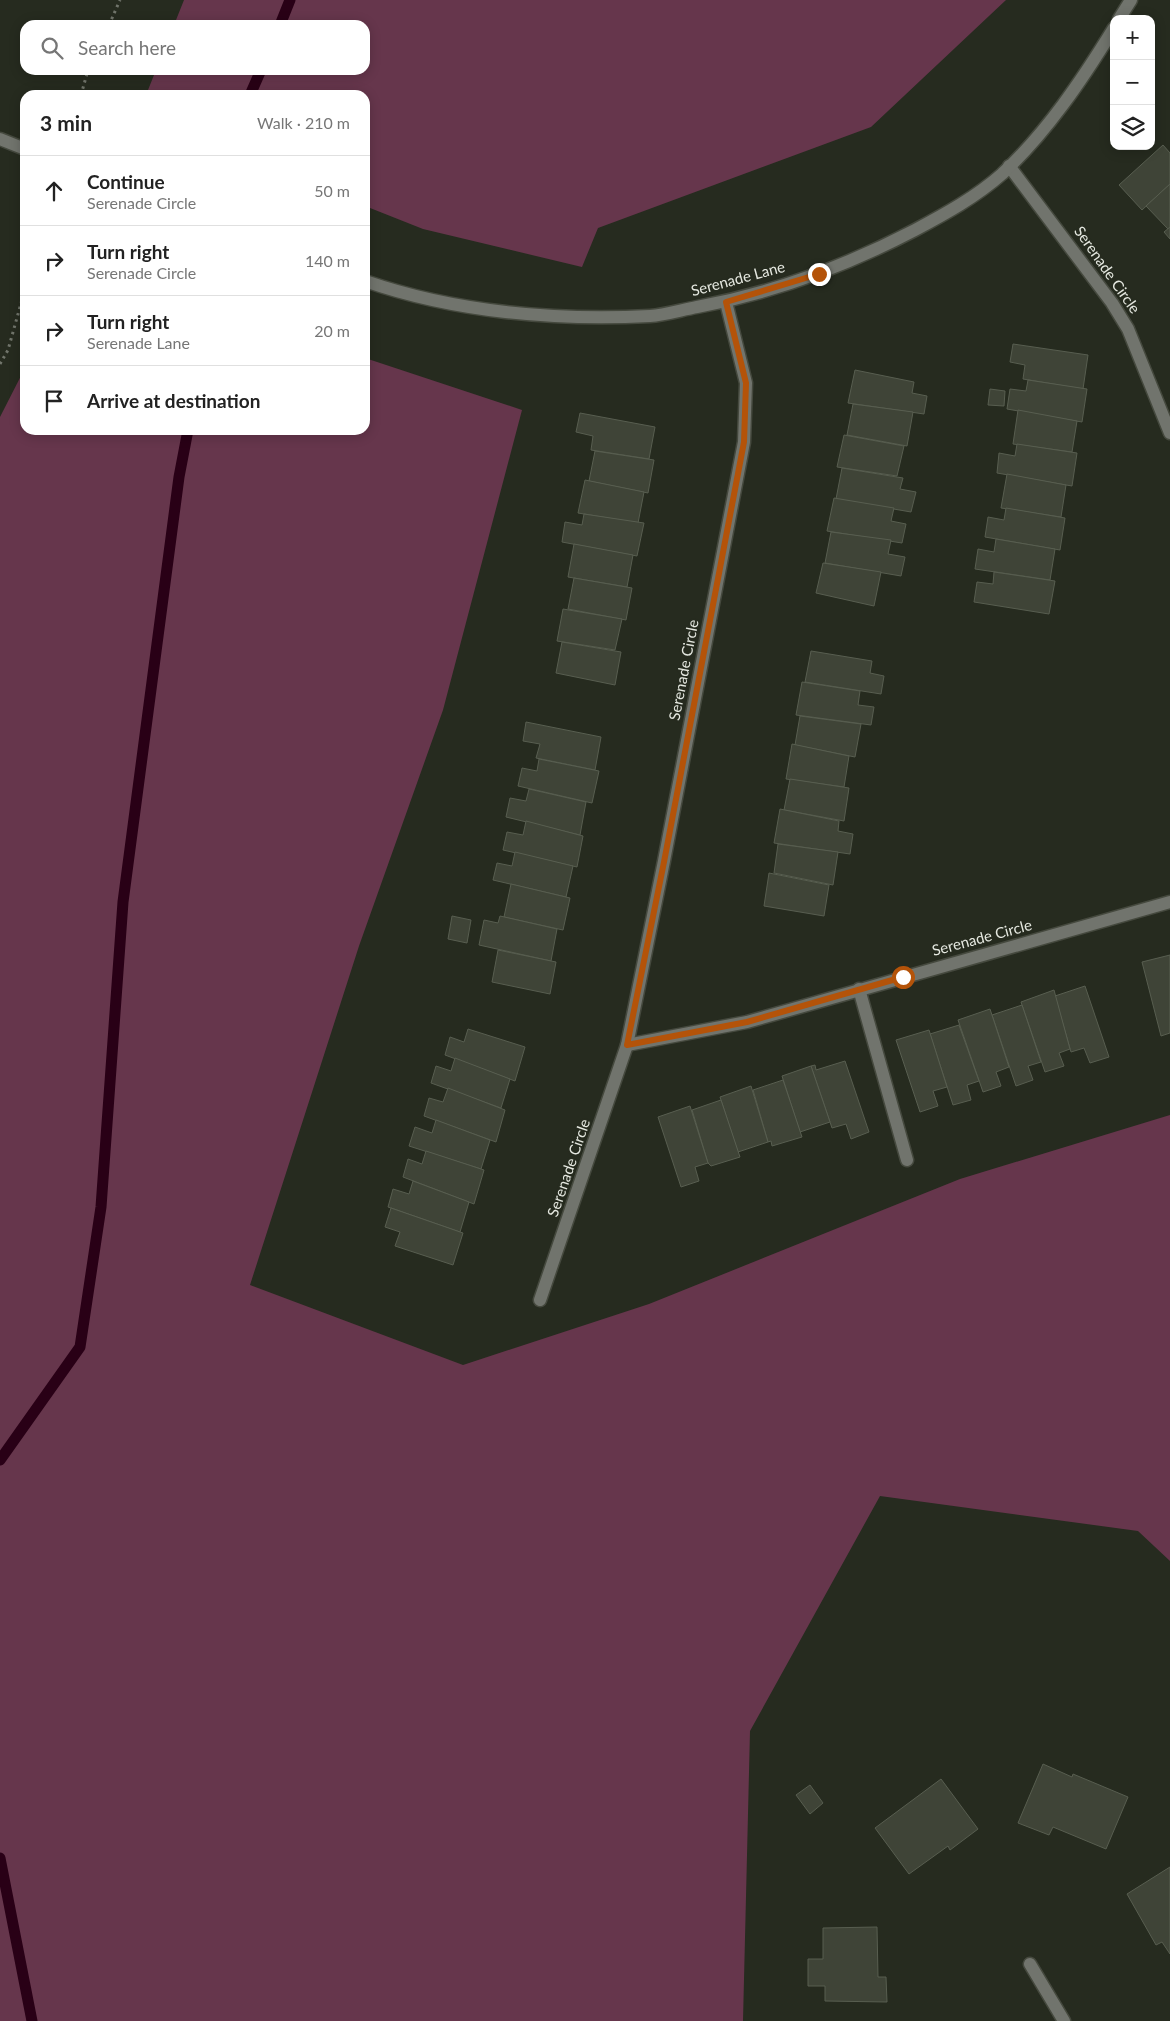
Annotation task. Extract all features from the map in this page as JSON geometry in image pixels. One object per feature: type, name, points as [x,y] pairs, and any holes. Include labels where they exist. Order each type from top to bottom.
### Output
[{"type":"street","points":[[1121,15],[1130,0]]},
{"type":"street","name":"Serenade Lane","points":[[370,283],[398,293],[493,310],[566,316],[652,316],[726,302],[819,274],[877,250],[953,211],[1001,174],[1051,122],[1110,34]]},
{"type":"street","points":[[0,139],[20,147]]},
{"type":"street","name":"Serenade Circle","points":[[1009,166],[1075,251],[1118,312],[1128,329],[1170,433]]},
{"type":"street","name":"Serenade Circle","points":[[540,1300],[627,1045],[744,442],[746,383],[726,302]]},
{"type":"street","name":"Serenade Circle","points":[[627,1045],[747,1022],[1170,902]]},
{"type":"street","points":[[860,989],[906,1160]]},
{"type":"street","points":[[1030,1964],[1064,2021]]},
{"type":"path","points":[[110,20],[120,0]]},
{"type":"path","points":[[82,90],[87,75]]},
{"type":"path","points":[[0,364],[8,350],[20,308]]},
{"type":"shaded area","points":[[184,0],[1006,0],[871,127],[598,228],[582,267],[423,229],[370,208],[370,90],[148,90],[154,75],[370,75],[370,20],[176,20]]},
{"type":"shaded area","points":[[370,360],[522,410],[443,710],[359,946],[250,1285],[463,1365],[649,1304],[960,1179],[1170,1115],[1170,1561],[1138,1531],[880,1496],[750,1731],[743,2021],[0,2021],[0,417],[20,378],[20,435],[370,435]]},
{"type":"building","points":[[1163,145],[1170,153],[1170,184],[1142,210],[1119,185]]},
{"type":"building","points":[[1170,184],[1170,227],[1168,229],[1146,206]]},
{"type":"building","points":[[1170,227],[1170,239],[1164,232]]},
{"type":"building","points":[[1013,344],[1088,355],[1083,389],[1023,379],[1025,365],[1010,362]]},
{"type":"building","points":[[855,370],[914,382],[912,393],[927,396],[924,414],[848,403]]},
{"type":"building","points":[[1028,380],[1087,389],[1082,422],[1007,409],[1010,389],[1026,391]]},
{"type":"building","points":[[990,389],[1005,391],[1004,406],[988,405]]},
{"type":"building","points":[[853,404],[913,412],[907,446],[847,435]]},
{"type":"building","points":[[1018,410],[1077,421],[1072,452],[1013,444]]},
{"type":"building","points":[[580,413],[655,427],[649,459],[591,450],[593,436],[576,432]]},
{"type":"building","points":[[844,435],[904,446],[897,476],[837,467]]},
{"type":"building","points":[[1017,444],[1077,453],[1072,486],[997,473],[999,453],[1015,456]]},
{"type":"building","points":[[595,451],[654,460],[648,493],[589,481]]},
{"type":"building","points":[[842,468],[903,478],[900,489],[916,492],[911,512],[836,499]]},
{"type":"building","points":[[1007,474],[1066,485],[1061,517],[1001,508]]},
{"type":"building","points":[[585,480],[644,492],[638,523],[578,513]]},
{"type":"building","points":[[834,498],[894,508],[891,521],[906,524],[902,543],[827,531]]},
{"type":"building","points":[[1006,508],[1065,518],[1060,550],[985,537],[988,517],[1004,520]]},
{"type":"building","points":[[584,514],[644,523],[637,556],[562,542],[565,522],[582,525]]},
{"type":"building","points":[[831,532],[891,540],[888,554],[905,557],[901,576],[825,563]]},
{"type":"building","points":[[996,539],[1055,549],[1050,580],[975,569],[978,549],[994,552]]},
{"type":"building","points":[[574,544],[633,555],[627,587],[568,577]]},
{"type":"building","points":[[823,563],[881,572],[874,606],[816,593]]},
{"type":"building","points":[[994,572],[1055,581],[1049,614],[974,602],[977,582],[993,584]]},
{"type":"building","points":[[574,578],[632,588],[626,620],[568,609]]},
{"type":"building","points":[[563,609],[622,619],[615,650],[557,641]]},
{"type":"building","points":[[562,642],[621,652],[615,685],[556,673]]},
{"type":"building","points":[[811,651],[872,661],[870,673],[884,676],[881,694],[805,682]]},
{"type":"building","points":[[802,682],[860,691],[858,705],[874,707],[871,725],[796,715]]},
{"type":"building","points":[[800,716],[861,724],[855,757],[795,745]]},
{"type":"building","points":[[526,722],[601,737],[595,770],[536,758],[540,744],[523,741]]},
{"type":"building","points":[[792,744],[849,756],[844,787],[786,779]]},
{"type":"building","points":[[539,759],[599,771],[592,803],[518,786],[522,768],[537,771]]},
{"type":"building","points":[[790,779],[849,788],[844,821],[784,810]]},
{"type":"building","points":[[529,789],[586,802],[580,835],[506,817],[510,798],[526,801]]},
{"type":"building","points":[[780,809],[839,821],[838,831],[853,834],[850,854],[774,843]]},
{"type":"building","points":[[526,821],[583,836],[577,867],[503,850],[507,832],[523,835]]},
{"type":"building","points":[[778,844],[838,852],[833,885],[774,873]]},
{"type":"building","points":[[515,852],[573,866],[566,897],[493,880],[497,863],[512,866]]},
{"type":"building","points":[[769,873],[829,885],[824,916],[764,906]]},
{"type":"building","points":[[511,884],[570,898],[563,930],[504,917]]},
{"type":"building","points":[[452,916],[471,920],[467,943],[448,939]]},
{"type":"building","points":[[500,916],[557,929],[551,961],[479,945],[484,920],[498,923]]},
{"type":"building","points":[[498,950],[556,962],[550,994],[492,982]]},
{"type":"building","points":[[1170,955],[1170,1033],[1161,1036],[1142,962]]},
{"type":"building","points":[[1085,986],[1109,1057],[1090,1063],[1084,1048],[1071,1052],[1055,996]]},
{"type":"building","points":[[1054,990],[1070,1049],[1059,1053],[1064,1066],[1045,1072],[1021,1002]]},
{"type":"building","points":[[1022,1005],[1041,1062],[1028,1066],[1033,1080],[1016,1086],[992,1015]]},
{"type":"building","points":[[990,1009],[1009,1067],[996,1072],[1001,1086],[983,1092],[958,1020]]},
{"type":"building","points":[[959,1025],[979,1081],[967,1085],[971,1100],[953,1105],[930,1034]]},
{"type":"building","points":[[468,1029],[525,1047],[515,1081],[445,1055],[450,1037],[464,1042]]},
{"type":"building","points":[[929,1030],[947,1087],[933,1091],[938,1106],[920,1112],[896,1040]]},
{"type":"building","points":[[455,1058],[510,1079],[501,1108],[431,1083],[436,1066],[451,1071]]},
{"type":"building","points":[[845,1061],[869,1132],[851,1139],[846,1124],[832,1128],[811,1066],[815,1065],[816,1070]]},
{"type":"building","points":[[811,1066],[830,1122],[800,1132],[782,1076]]},
{"type":"building","points":[[783,1080],[802,1137],[772,1146],[771,1141],[768,1142],[753,1090]]},
{"type":"building","points":[[751,1086],[768,1142],[738,1152],[720,1097]]},
{"type":"building","points":[[448,1088],[505,1110],[496,1142],[424,1116],[429,1098],[443,1102]]},
{"type":"building","points":[[721,1100],[740,1157],[711,1166],[708,1163],[692,1110]]},
{"type":"building","points":[[690,1106],[708,1163],[695,1167],[699,1181],[681,1187],[658,1117]]},
{"type":"building","points":[[436,1120],[490,1140],[481,1169],[409,1146],[415,1127],[432,1133]]},
{"type":"building","points":[[426,1151],[484,1170],[474,1204],[403,1177],[408,1159],[422,1164]]},
{"type":"building","points":[[413,1181],[469,1202],[460,1232],[388,1207],[393,1189],[409,1194]]},
{"type":"building","points":[[391,1208],[463,1233],[453,1265],[395,1246],[400,1232],[385,1227]]},
{"type":"building","points":[[1043,1764],[1072,1777],[1073,1774],[1128,1797],[1106,1849],[1053,1827],[1049,1835],[1018,1823]]},
{"type":"building","points":[[941,1779],[978,1829],[950,1850],[948,1846],[909,1874],[875,1828]]},
{"type":"building","points":[[810,1785],[823,1803],[810,1814],[796,1795]]},
{"type":"building","points":[[1170,1867],[1170,1954],[1162,1942],[1156,1945],[1127,1894]]},
{"type":"building","points":[[877,1927],[878,1977],[886,1977],[887,2002],[825,2001],[825,1986],[808,1986],[808,1959],[823,1959],[823,1928]]},
{"type":"waterway","points":[[282,20],[290,0]]},
{"type":"waterway","points":[[252,90],[259,75]]},
{"type":"waterway","points":[[0,1460],[80,1347],[101,1207],[123,902],[179,477],[187,435]]},
{"type":"waterway","points":[[0,1858],[32,2021]]},
{"type":"route","points":[[819,274],[726,302],[746,383],[744,442],[627,1045],[747,1022],[903,977]]}]
